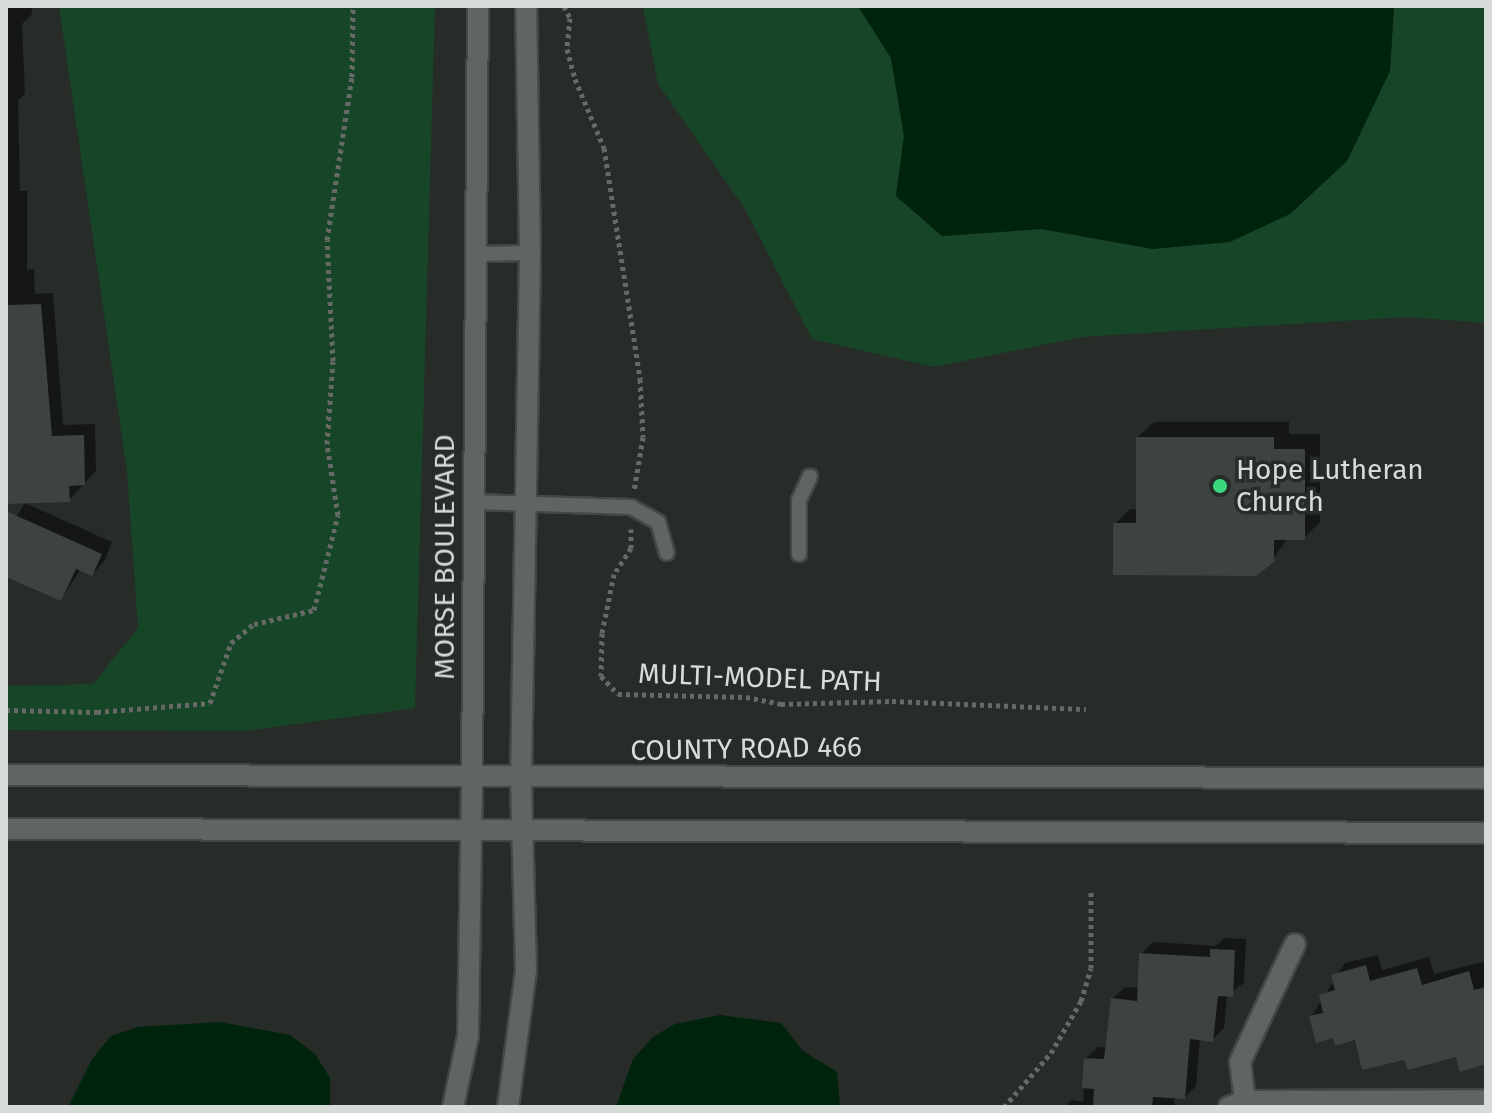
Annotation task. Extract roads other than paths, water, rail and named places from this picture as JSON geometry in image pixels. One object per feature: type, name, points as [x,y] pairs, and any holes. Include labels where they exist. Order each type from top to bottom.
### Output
[{"type":"main road","name":"MORSE BOULEVARD","points":[[453,1107],[468,1036],[478,6]]},
{"type":"main road","points":[[508,1107],[526,970],[521,780],[530,253],[526,6]]},
{"type":"main road","name":"COUNTY ROAD 466","points":[[6,775],[521,780],[849,775],[1486,778]]},
{"type":"main road","points":[[6,829],[523,834],[1486,833]]},
{"type":"main road","points":[[1295,944],[1240,1062],[1237,1104],[1486,1100]]},
{"type":"lane","points":[[476,254],[530,253]]},
{"type":"lane","points":[[799,554],[799,500],[810,476]]},
{"type":"lane","points":[[474,502],[631,507],[658,522],[667,553]]},
{"type":"place","name":"Hope Lutheran Church","points":[[1220,486]]}]
